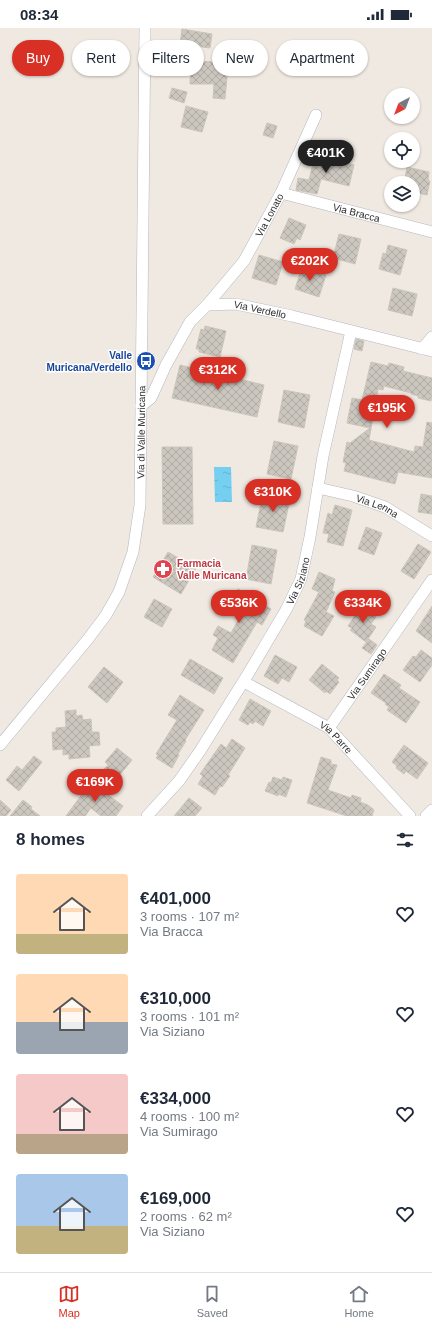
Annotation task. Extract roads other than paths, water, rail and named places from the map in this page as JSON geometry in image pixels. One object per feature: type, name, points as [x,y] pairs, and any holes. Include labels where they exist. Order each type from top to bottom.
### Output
[{"type":"street","name":"Via di Valle Muricana","points":[[0,745],[88,639],[106,615],[119,592],[133,552],[138,528],[140,505],[145,28]]},
{"type":"street","name":"Via Lonato","points":[[207,305],[244,261],[281,193],[316,115]]},
{"type":"street","name":"Via Bracca","points":[[281,193],[432,232]]},
{"type":"street","name":"Via Verdello","points":[[207,305],[236,304],[292,316],[427,350]]},
{"type":"street","points":[[141,406],[151,398],[166,365],[190,322],[207,305]]},
{"type":"street","name":"Via Siziano","points":[[147,816],[179,781],[200,751],[244,682],[286,610],[301,579],[310,537],[323,456],[351,331]]},
{"type":"street","points":[[427,350],[432,337]]},
{"type":"street","name":"Via Lenna","points":[[318,488],[353,496],[384,507],[432,536]]},
{"type":"street","name":"Via Sumirago","points":[[328,728],[432,580]]},
{"type":"street","name":"Via Parre","points":[[244,682],[328,728],[410,816]]},
{"type":"street","points":[[426,816],[432,810]]},
{"type":"water","points":[[214,467],[231,467],[232,502],[215,502]]},
{"type":"place","name":"Valle Muricana/Verdello","points":[[146,361]]},
{"type":"place","name":"Farmacia Valle Muricana","points":[[163,569]]}]
